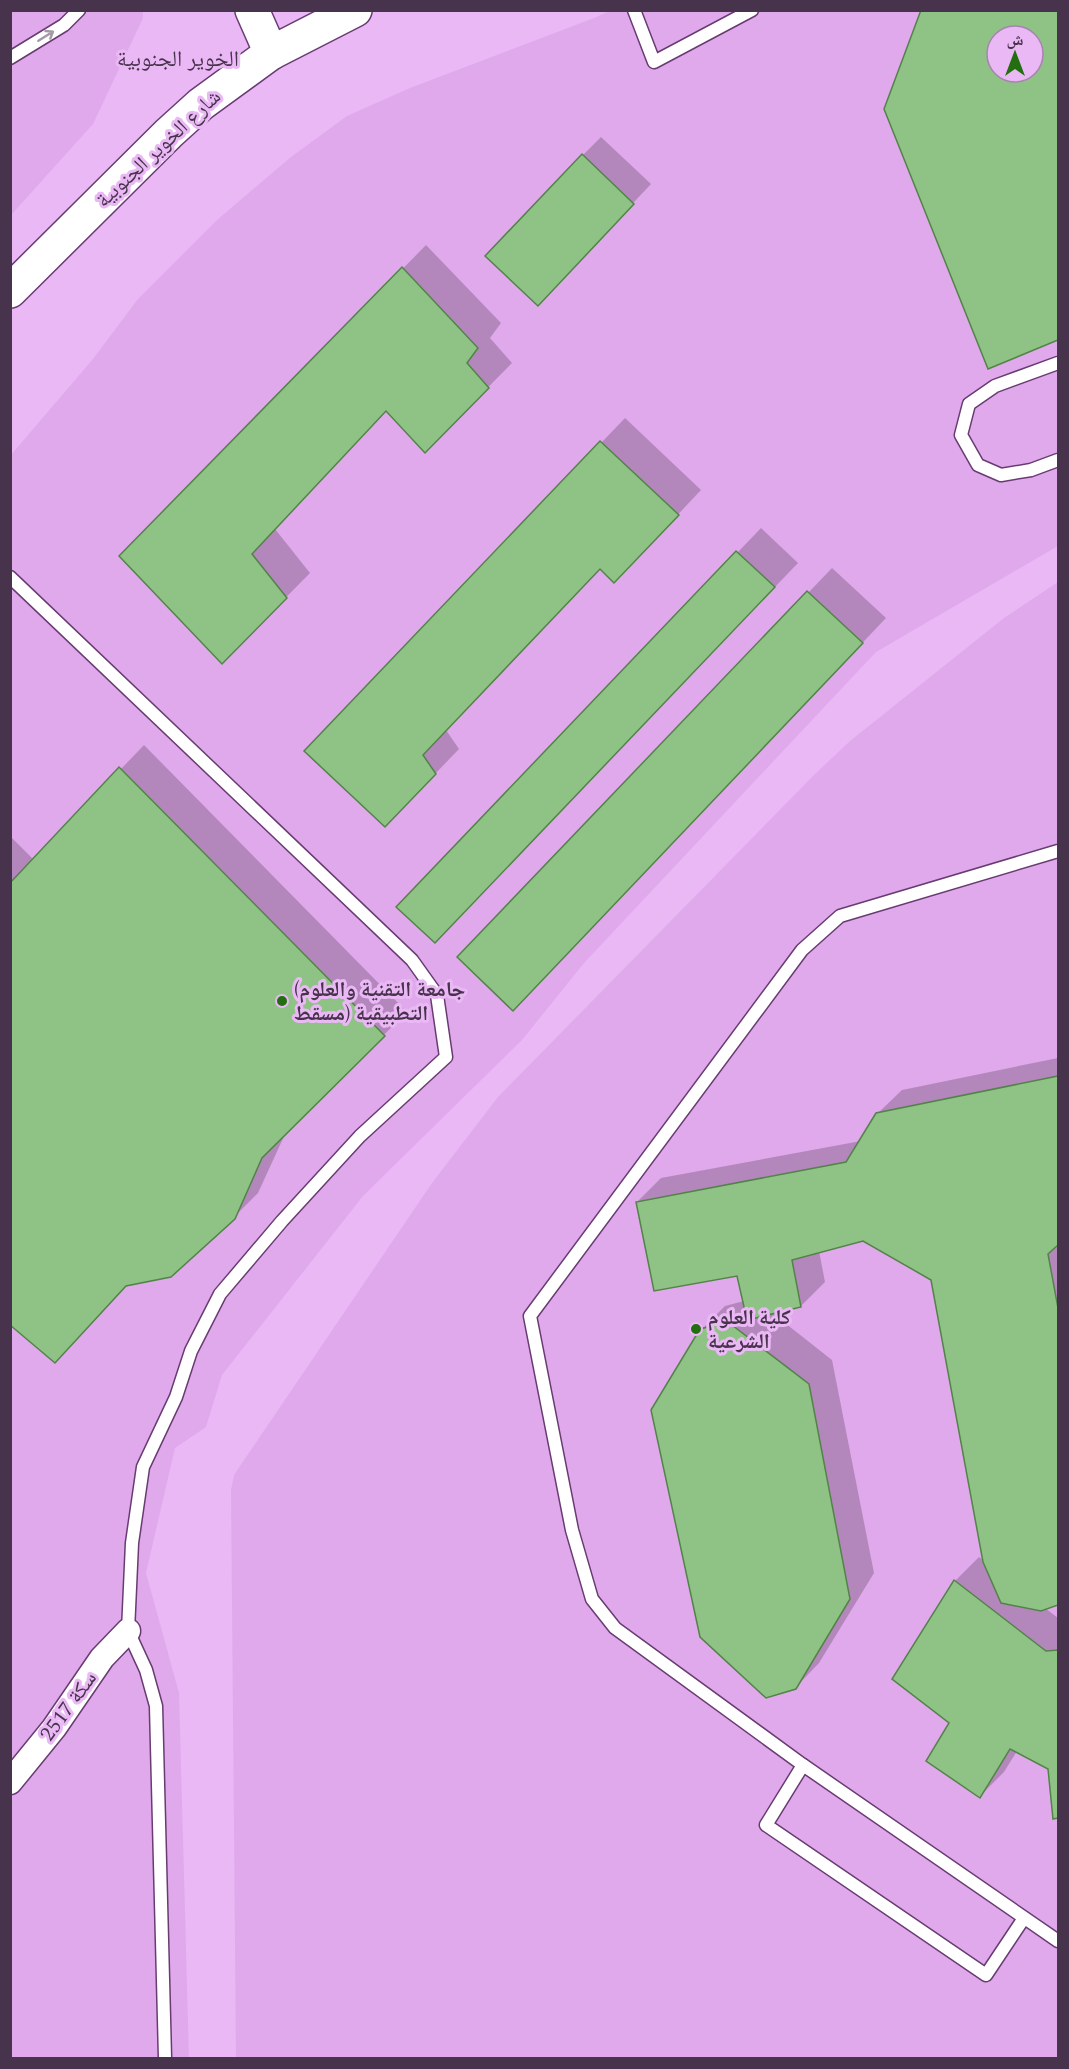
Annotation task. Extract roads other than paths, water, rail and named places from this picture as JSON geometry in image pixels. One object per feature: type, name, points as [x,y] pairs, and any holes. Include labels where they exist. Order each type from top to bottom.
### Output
[{"type":"street","points":[[252,10],[271,53]]},
{"type":"street","name":"شارع الخوير الجنوبية","points":[[10,291],[201,104],[271,53],[355,10]]},
{"type":"street","name":"2517 سكة","points":[[10,1782],[54,1728],[102,1658],[128,1631]]},
{"type":"lane","points":[[10,58],[64,25],[79,10]]},
{"type":"lane","points":[[634,10],[654,62],[752,10]]},
{"type":"lane","points":[[1059,363],[994,386],[969,404],[961,435],[978,465],[1001,475],[1031,470],[1059,460]]},
{"type":"lane","points":[[10,577],[412,960],[437,995],[446,1058],[360,1136],[282,1221],[220,1294],[191,1351],[176,1397],[143,1467],[132,1543],[128,1631],[146,1670],[156,1706],[165,2058]]},
{"type":"lane","points":[[1059,851],[840,916],[802,950],[530,1316],[572,1530],[592,1599],[615,1628],[803,1765],[1059,1941]]},
{"type":"lane","points":[[803,1765],[766,1825],[986,1975],[1024,1918]]},
{"type":"place","name":"(جامعة التقنية والعلوم التطبيقية (مسقط","points":[[282,1001]]},
{"type":"place","name":"كلية العلوم الشرعية","points":[[696,1329]]},
{"type":"district","name":"الخوير الجنوبية","points":[[178,58]]}]
